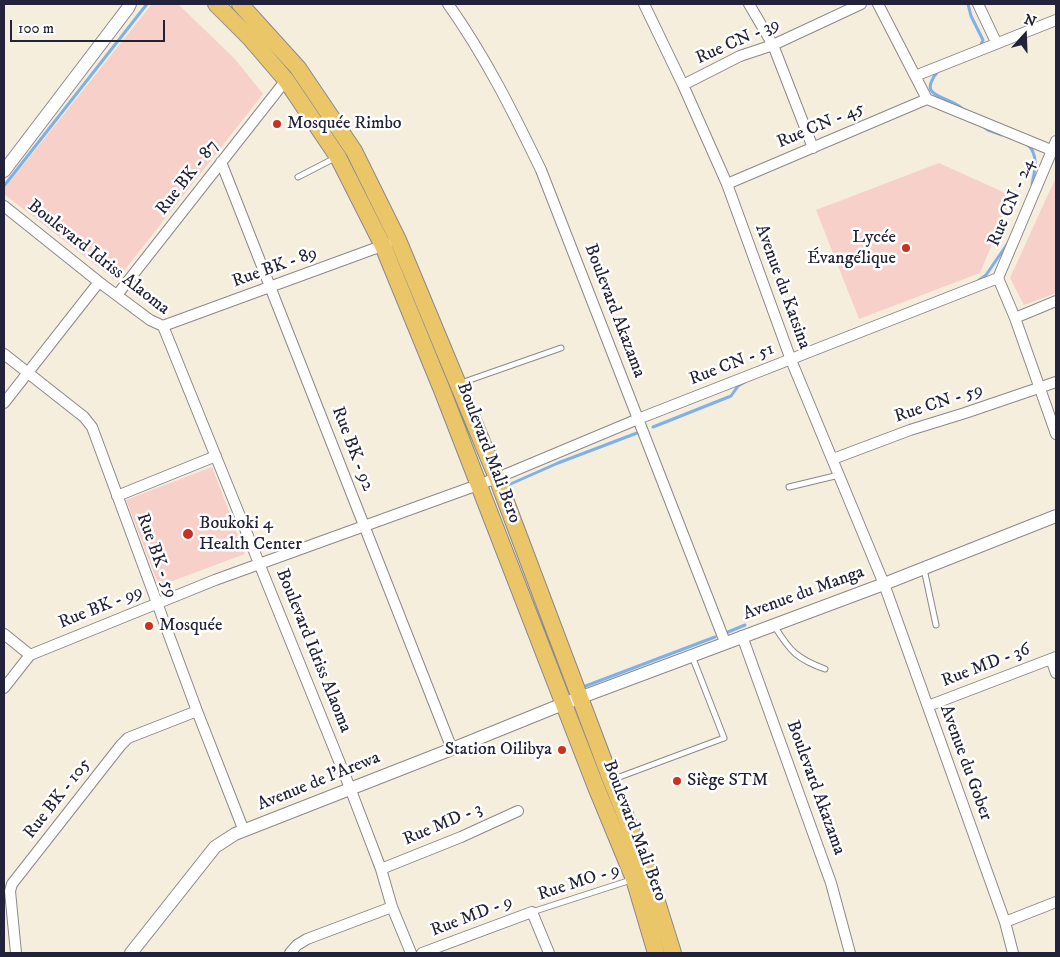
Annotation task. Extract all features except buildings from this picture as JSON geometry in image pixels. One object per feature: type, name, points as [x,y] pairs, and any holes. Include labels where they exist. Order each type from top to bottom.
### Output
[{"type":"main road","name":"Boulevard Mali Bero","points":[[216,4],[250,38],[286,80],[338,157],[383,246],[442,390],[563,704],[634,880],[656,953]]},
{"type":"main road","name":"Boulevard Mali Bero","points":[[240,4],[298,68],[354,151],[398,240],[496,478],[611,780],[646,866],[673,953]]},
{"type":"street","name":"Boulevard Akazama","points":[[448,4],[470,35],[508,101],[541,170],[725,642]]},
{"type":"street","name":"Avenue du Katsina","points":[[644,4],[728,184],[791,360],[884,584]]},
{"type":"street","points":[[749,4],[772,45],[813,148]]},
{"type":"street","name":"Rue CN - 39","points":[[683,85],[740,56],[772,45],[861,4]]},
{"type":"street","points":[[878,4],[927,100],[1055,148]]},
{"type":"street","points":[[978,4],[996,42]]},
{"type":"street","points":[[4,171],[131,5]]},
{"type":"street","points":[[915,76],[996,42],[1056,20]]},
{"type":"street","name":"Rue BK - 87","points":[[117,295],[286,80]]},
{"type":"street","name":"Rue CN - 45","points":[[728,184],[927,100]]},
{"type":"street","name":"Rue CN - 24","points":[[998,278],[1055,148]]},
{"type":"street","name":"Rue BK - 92","points":[[221,162],[452,749]]},
{"type":"street","name":"Boulevard Idriss Alaoma","points":[[4,206],[99,282],[150,320],[163,326],[350,788],[381,869],[392,907],[411,953]]},
{"type":"street","name":"Rue BK - 89","points":[[163,326],[398,240]]},
{"type":"street","name":"Rue CN - 51","points":[[478,484],[638,419],[998,278]]},
{"type":"street","points":[[998,278],[1015,318],[1056,434]]},
{"type":"street","points":[[4,403],[99,282]]},
{"type":"street","points":[[1015,318],[1056,302]]},
{"type":"street","name":"Rue BK - 59","points":[[4,354],[89,421],[156,603],[244,831]]},
{"type":"street","name":"Rue CN - 59","points":[[833,459],[910,430],[1056,382]]},
{"type":"street","points":[[117,496],[216,456]]},
{"type":"street","name":"Rue BK - 99","points":[[4,688],[30,655],[156,603],[478,484]]},
{"type":"street","name":"Avenue du Manga","points":[[563,704],[884,584],[1056,516]]},
{"type":"street","name":"Avenue du Gober","points":[[884,584],[1005,922],[1013,953]]},
{"type":"street","points":[[4,634],[30,655]]},
{"type":"street","name":"Boulevard Akazama","points":[[742,636],[832,883],[850,953]]},
{"type":"street","points":[[1054,658],[1056,673]]},
{"type":"street","name":"Rue MD - 36","points":[[928,706],[1054,658]]},
{"type":"street","name":"Avenue de l'Arewa","points":[[131,953],[215,847],[224,840],[563,704]]},
{"type":"street","name":"Rue BK - 105","points":[[16,953],[8,922],[12,884],[121,744],[128,738],[197,711]]},
{"type":"street","name":"Rue MD - 3","points":[[381,869],[518,811]]},
{"type":"street","points":[[1005,922],[1056,902]]},
{"type":"street","points":[[290,953],[306,939],[392,907]]},
{"type":"street","points":[[532,912],[549,953]]},
{"type":"street","name":"Rue MD - 9","points":[[422,953],[532,912]]},
{"type":"lane","points":[[298,177],[354,151]]},
{"type":"lane","points":[[442,390],[561,348]]},
{"type":"lane","points":[[789,488],[839,475]]},
{"type":"lane","points":[[924,568],[936,625]]},
{"type":"lane","points":[[773,624],[787,646],[806,662],[825,669]]},
{"type":"lane","points":[[611,780],[724,738],[692,655]]},
{"type":"lane","name":"Rue MO - 9","points":[[532,912],[634,880]]},
{"type":"shaded area","points":[[152,4],[178,4],[235,59],[263,94],[116,281],[4,194],[4,189]]},
{"type":"shaded area","points":[[939,163],[1012,196],[980,273],[859,319],[816,210]]},
{"type":"shaded area","points":[[1056,177],[1056,293],[1024,305],[1010,278]]},
{"type":"shaded area","name":"Boukoki 4 Health Center","points":[[212,467],[245,554],[159,586],[126,500]]},
{"type":"waterway","points":[[4,186],[147,4]]},
{"type":"waterway","points":[[968,4],[971,16],[983,40],[980,47]]},
{"type":"waterway","points":[[938,71],[930,84],[930,89],[936,95],[964,110]]},
{"type":"waterway","points":[[985,128],[1002,135]]},
{"type":"waterway","points":[[1027,144],[1035,158],[1032,184]]},
{"type":"waterway","points":[[978,281],[986,275],[1008,243]]},
{"type":"waterway","points":[[653,427],[731,396],[738,386],[745,382]]},
{"type":"waterway","points":[[506,486],[558,463],[637,433]]},
{"type":"waterway","points":[[728,632],[745,625]]},
{"type":"waterway","points":[[583,687],[715,637]]},
{"type":"place","name":"Mosquée Rimbo","points":[[277,124]]},
{"type":"place","name":"Lycée Évangélique","points":[[906,248]]},
{"type":"place","name":"Boukoki 4 Health Center","points":[[188,534]]},
{"type":"place","name":"Mosquée","points":[[149,626]]},
{"type":"place","name":"Station Oilibya","points":[[562,750]]},
{"type":"place","name":"Siège STM","points":[[677,781]]}]
